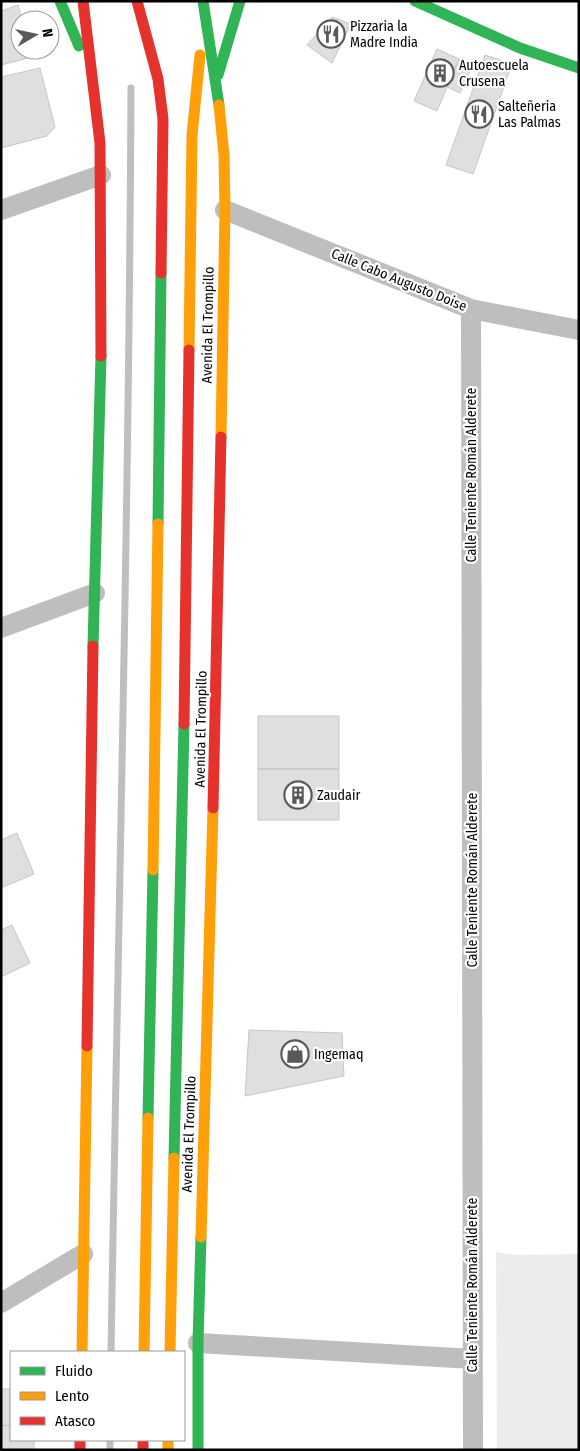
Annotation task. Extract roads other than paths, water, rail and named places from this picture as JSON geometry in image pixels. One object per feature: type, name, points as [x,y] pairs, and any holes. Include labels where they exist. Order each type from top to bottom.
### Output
[{"type":"main road","points":[[60,1],[92,76]]},
{"type":"main road","points":[[82,1351],[94,593],[100,384],[101,175],[100,143],[83,1]]},
{"type":"main road","points":[[137,1],[158,79],[163,119],[157,674],[144,1351]]},
{"type":"main road","points":[[215,86],[240,1]]},
{"type":"main road","points":[[415,1],[520,48],[579,68]]},
{"type":"main road","name":"Avenida El Trompillo","points":[[198,1450],[198,1344],[216,715],[225,210],[221,117],[204,6]]},
{"type":"main road","name":"Avenida El Trompillo","points":[[170,1351],[192,714],[192,135],[204,6]]},
{"type":"main road","points":[[192,714],[216,715]]},
{"type":"street","points":[[1,210],[101,175]]},
{"type":"street","name":"Calle Cabo Augusto Doise","points":[[225,210],[470,309],[579,330]]},
{"type":"street","name":"Calle Teniente Román Alderete","points":[[470,309],[473,1450]]},
{"type":"street","points":[[1,628],[94,593]]},
{"type":"street","points":[[1,1303],[84,1254]]},
{"type":"street","points":[[198,1344],[472,1359]]},
{"type":"waterway","points":[[111,1351],[126,562],[131,88]]},
{"type":"waterway","points":[[110,1441],[110,1450]]},
{"type":"place","name":"Pizzaria la Madre India","points":[[331,34]]},
{"type":"place","name":"Autoescuela Crusena","points":[[440,73]]},
{"type":"place","name":"Salteñeria Las Palmas","points":[[479,114]]},
{"type":"place","name":"Zaudair","points":[[298,795]]},
{"type":"place","name":"Ingemaq","points":[[295,1054]]}]
